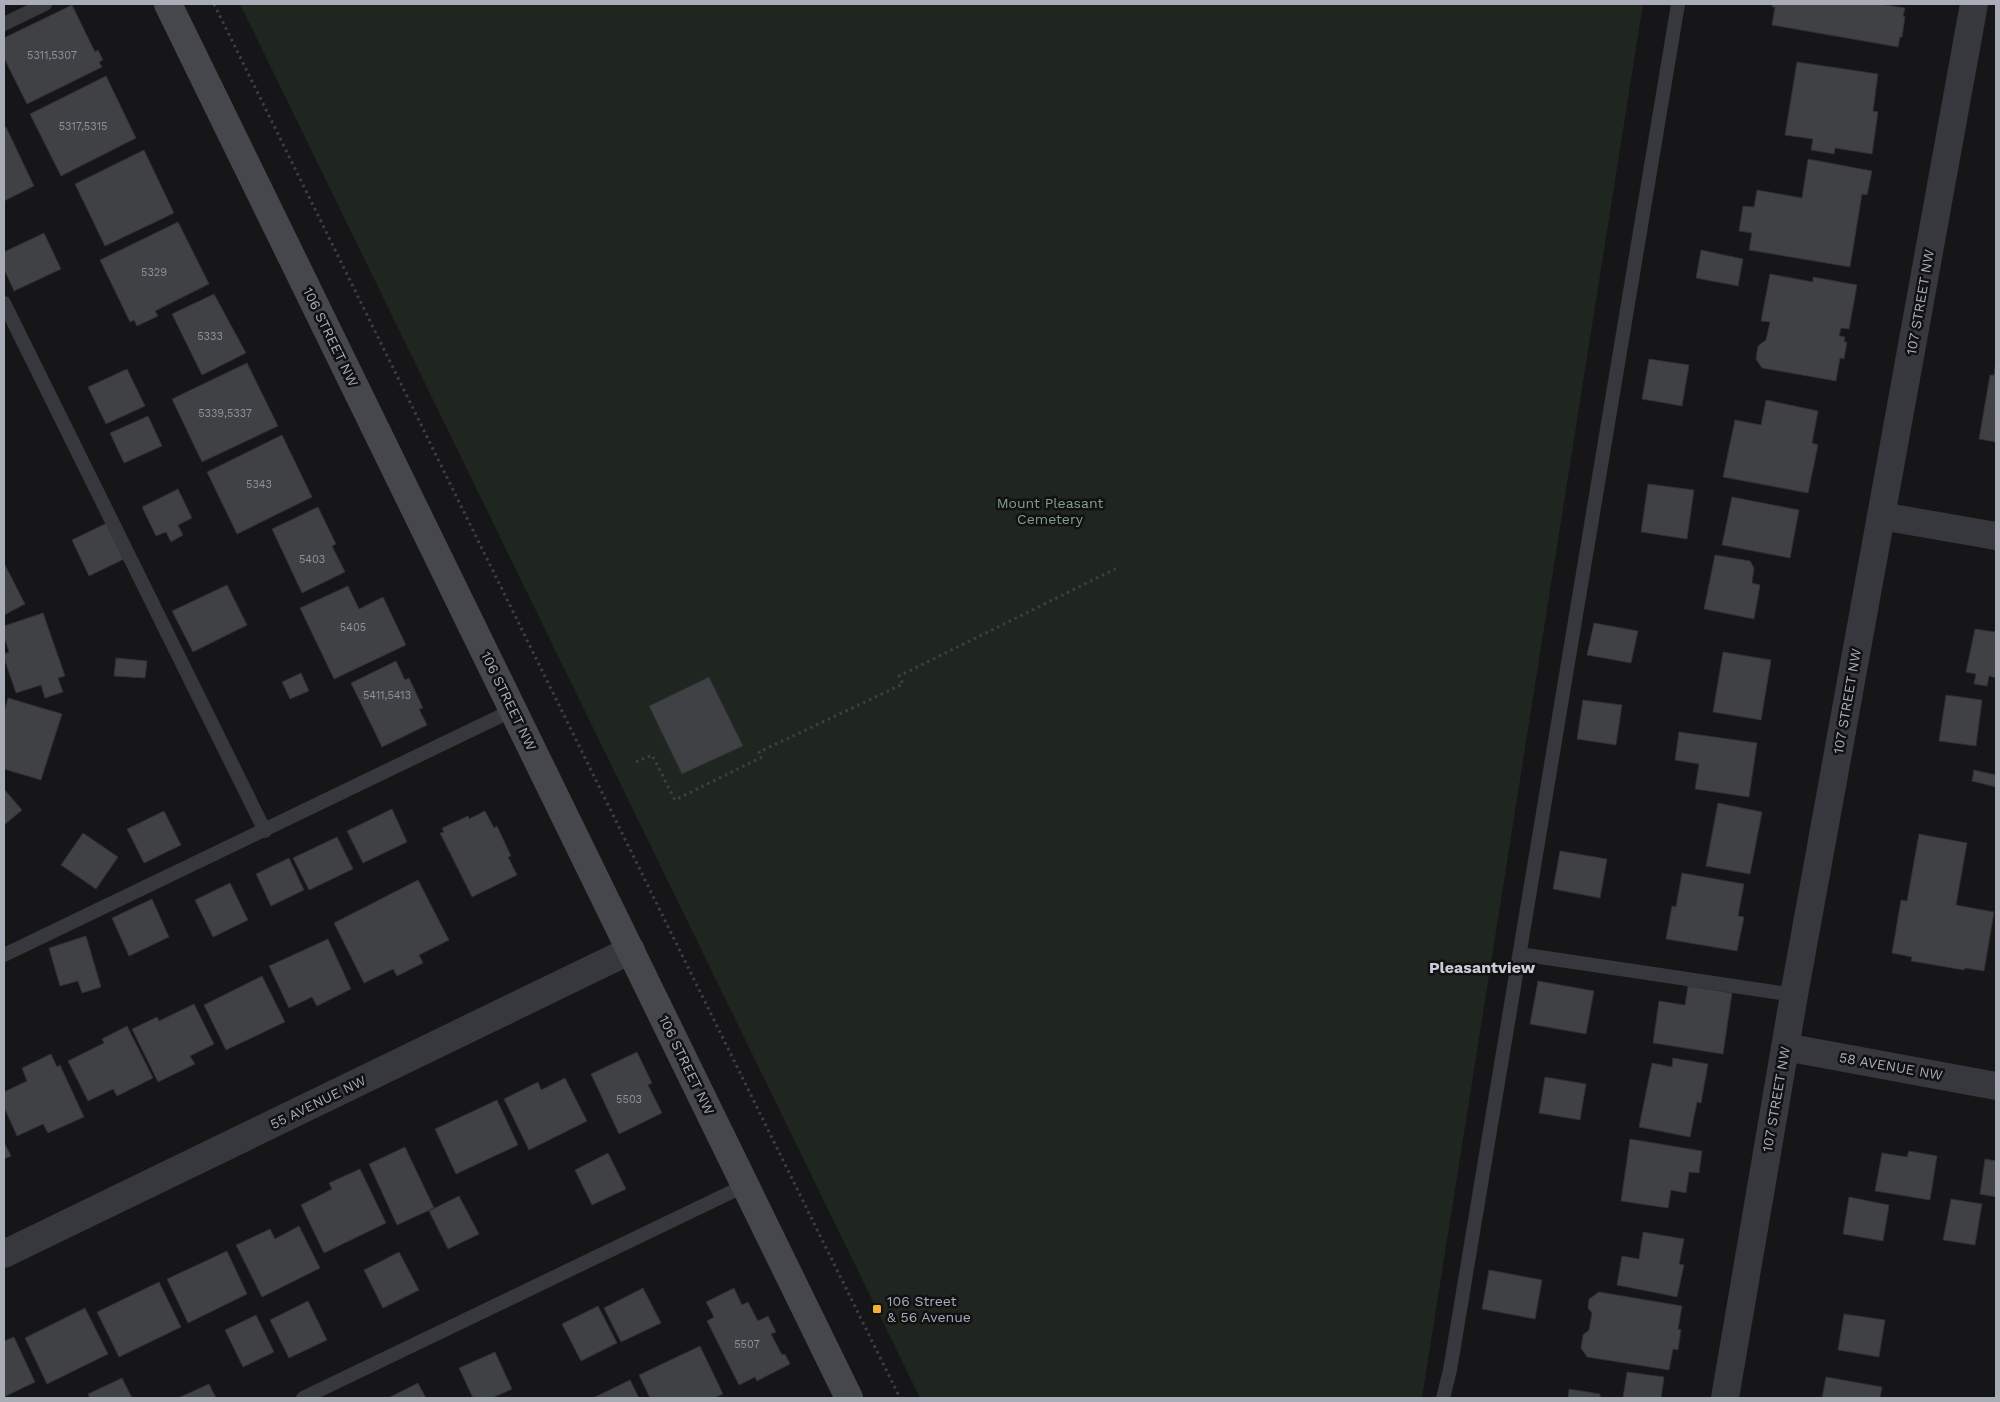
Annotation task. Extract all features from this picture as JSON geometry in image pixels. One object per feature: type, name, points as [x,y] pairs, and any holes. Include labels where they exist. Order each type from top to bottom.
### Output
[{"type":"street","name":"106 STREET NW","points":[[168,4],[849,1398]]},
{"type":"street","name":"107 STREET NW","points":[[1725,1398],[1794,994],[1974,4]]},
{"type":"street","points":[[1881,516],[1996,536]]},
{"type":"street","name":"55 AVENUE NW","points":[[4,1254],[631,950]]},
{"type":"street","name":"58 AVENUE NW","points":[[1785,1047],[1996,1086]]},
{"type":"lane","points":[[4,24],[45,4]]},
{"type":"lane","points":[[1443,1398],[1450,1370],[1678,4]]},
{"type":"lane","points":[[4,303],[265,830]]},
{"type":"lane","points":[[4,955],[513,710]]},
{"type":"lane","points":[[1520,954],[1794,994]]},
{"type":"lane","points":[[303,1398],[746,1185]]},
{"type":"path","points":[[214,4],[900,1398]]},
{"type":"path","points":[[636,762],[652,755],[675,800],[762,757],[759,752],[903,684],[899,676],[1117,568]]},
{"type":"green space","name":"Mount Pleasant Cemetery","points":[[240,4],[1643,4],[1422,1398],[920,1398]]},
{"type":"building","points":[[1772,4],[1880,4],[1905,8],[1902,37],[1900,37],[1898,47],[1772,25],[1775,7],[1772,7]]},
{"type":"building","points":[[72,5],[95,52],[98,50],[103,60],[99,62],[102,67],[27,104],[4,58],[4,38]]},
{"type":"building","points":[[1797,62],[1878,74],[1873,111],[1878,112],[1872,154],[1835,148],[1834,154],[1811,150],[1813,139],[1785,135]]},
{"type":"building","points":[[106,76],[136,138],[61,176],[30,114]]},
{"type":"building","points":[[6,127],[34,186],[4,201],[4,128]]},
{"type":"building","points":[[144,150],[174,213],[105,246],[75,184]]},
{"type":"building","points":[[1808,159],[1872,171],[1867,195],[1862,194],[1850,267],[1749,250],[1752,233],[1739,231],[1743,206],[1754,207],[1757,190],[1802,198]]},
{"type":"building","points":[[178,222],[209,284],[155,311],[158,316],[137,326],[134,320],[130,322],[100,260]]},
{"type":"building","points":[[44,233],[61,269],[14,291],[4,269],[4,252]]},
{"type":"building","points":[[1701,250],[1743,259],[1738,286],[1696,278]]},
{"type":"building","points":[[1770,274],[1813,282],[1813,277],[1857,285],[1849,329],[1841,328],[1839,336],[1845,337],[1844,342],[1847,342],[1844,359],[1840,358],[1836,381],[1762,368],[1756,359],[1758,346],[1766,340],[1770,322],[1761,321]]},
{"type":"building","points":[[214,294],[246,353],[202,375],[172,314]]},
{"type":"building","points":[[1649,359],[1689,365],[1682,406],[1642,399]]},
{"type":"building","points":[[1996,360],[1996,442],[1979,439],[1990,375],[1994,375]]},
{"type":"building","points":[[247,363],[278,426],[202,462],[172,399]]},
{"type":"building","points":[[127,369],[145,406],[106,424],[88,387]]},
{"type":"building","points":[[1766,400],[1818,411],[1812,443],[1818,445],[1808,493],[1723,477],[1735,420],[1761,425]]},
{"type":"building","points":[[148,416],[162,446],[124,463],[110,433]]},
{"type":"building","points":[[282,435],[312,497],[237,534],[207,472]]},
{"type":"building","points":[[1648,484],[1694,490],[1687,539],[1641,532]]},
{"type":"building","points":[[178,489],[192,518],[178,525],[183,535],[171,542],[166,532],[156,536],[142,507]]},
{"type":"building","points":[[1732,497],[1799,510],[1790,558],[1722,545]]},
{"type":"building","points":[[318,507],[336,544],[332,546],[345,572],[302,593],[272,529]]},
{"type":"building","points":[[107,523],[124,559],[89,576],[72,540]]},
{"type":"building","points":[[1715,555],[1750,561],[1754,568],[1752,583],[1760,585],[1754,619],[1704,609]]},
{"type":"building","points":[[4,563],[25,604],[4,615]]},
{"type":"building","points":[[227,585],[247,625],[193,652],[172,611]]},
{"type":"building","points":[[348,586],[359,609],[383,597],[406,645],[334,679],[300,608]]},
{"type":"building","points":[[43,613],[65,676],[58,678],[63,692],[45,698],[41,685],[16,693],[4,658],[4,654],[9,652],[4,636],[4,626]]},
{"type":"building","points":[[1594,623],[1638,631],[1631,663],[1587,655]]},
{"type":"building","points":[[1996,625],[1996,678],[1989,676],[1987,686],[1974,684],[1976,674],[1966,672],[1975,629],[1995,632]]},
{"type":"building","points":[[1723,652],[1771,660],[1761,720],[1713,712]]},
{"type":"building","points":[[116,658],[147,661],[145,678],[114,676]]},
{"type":"building","points":[[396,661],[405,680],[409,678],[423,708],[419,709],[427,725],[382,747],[351,683]]},
{"type":"building","points":[[301,673],[309,691],[290,699],[282,682]]},
{"type":"building","points":[[709,677],[743,746],[682,774],[649,706]]},
{"type":"building","points":[[1946,695],[1982,700],[1976,746],[1939,741]]},
{"type":"building","points":[[8,698],[62,714],[41,780],[4,769],[4,712]]},
{"type":"building","points":[[1583,700],[1622,705],[1616,745],[1577,739]]},
{"type":"building","points":[[1679,732],[1757,743],[1749,797],[1695,789],[1699,764],[1675,760]]},
{"type":"building","points":[[1974,770],[1996,775],[1996,787],[1972,781]]},
{"type":"building","points":[[4,789],[22,810],[4,825]]},
{"type":"building","points":[[1718,803],[1762,812],[1750,874],[1706,866]]},
{"type":"building","points":[[392,809],[407,842],[363,863],[347,831]]},
{"type":"building","points":[[164,811],[181,845],[144,863],[127,829]]},
{"type":"building","points":[[485,811],[494,828],[497,826],[511,856],[508,857],[517,875],[472,897],[440,833],[444,832],[442,828],[468,816],[469,819]]},
{"type":"building","points":[[83,833],[118,857],[96,889],[61,865]]},
{"type":"building","points":[[1919,834],[1967,843],[1956,905],[1994,912],[1984,971],[1965,968],[1964,970],[1911,961],[1912,957],[1892,953],[1901,900],[1907,901]]},
{"type":"building","points":[[337,837],[353,869],[309,890],[293,858]]},
{"type":"building","points":[[1560,851],[1607,859],[1600,898],[1553,889]]},
{"type":"building","points":[[289,858],[304,890],[271,906],[256,874]]},
{"type":"building","points":[[1682,873],[1744,884],[1738,916],[1744,917],[1737,951],[1666,939],[1672,906],[1676,907]]},
{"type":"building","points":[[418,880],[449,940],[419,955],[423,963],[397,976],[393,969],[364,983],[334,923]]},
{"type":"building","points":[[230,883],[248,920],[213,937],[195,900]]},
{"type":"building","points":[[152,899],[169,937],[129,956],[112,918]]},
{"type":"building","points":[[86,936],[101,987],[82,993],[78,981],[60,986],[49,948]]},
{"type":"building","points":[[328,939],[351,989],[317,1006],[312,997],[289,1008],[269,966]]},
{"type":"building","points":[[262,976],[285,1022],[226,1050],[204,1005]]},
{"type":"building","points":[[1538,981],[1594,991],[1586,1034],[1530,1024]]},
{"type":"building","points":[[1688,986],[1732,993],[1723,1054],[1653,1043],[1659,1001],[1685,1005]]},
{"type":"building","points":[[194,1004],[214,1044],[190,1056],[195,1064],[158,1082],[132,1029],[157,1017],[159,1021]]},
{"type":"building","points":[[127,1026],[153,1078],[117,1096],[113,1089],[88,1101],[68,1061],[104,1043],[102,1039]]},
{"type":"building","points":[[637,1052],[652,1083],[648,1085],[662,1113],[619,1134],[591,1074]]},
{"type":"building","points":[[51,1054],[57,1067],[60,1065],[84,1117],[48,1133],[43,1124],[17,1136],[4,1107],[4,1092],[27,1081],[22,1068]]},
{"type":"building","points":[[1673,1058],[1708,1064],[1701,1103],[1697,1102],[1690,1137],[1639,1127],[1652,1063],[1672,1067]]},
{"type":"building","points":[[1545,1077],[1586,1084],[1580,1120],[1539,1113]]},
{"type":"building","points":[[565,1078],[587,1121],[529,1150],[504,1099],[538,1082],[541,1090]]},
{"type":"building","points":[[497,1100],[518,1145],[456,1174],[435,1129]]},
{"type":"building","points":[[1630,1139],[1702,1151],[1699,1173],[1689,1172],[1686,1193],[1671,1190],[1668,1208],[1621,1201]]},
{"type":"building","points":[[4,1142],[11,1156],[4,1159]]},
{"type":"building","points":[[405,1147],[434,1208],[397,1225],[369,1164]]},
{"type":"building","points":[[1909,1151],[1937,1156],[1930,1200],[1875,1191],[1882,1153],[1907,1157]]},
{"type":"building","points":[[608,1153],[626,1189],[592,1205],[575,1170]]},
{"type":"building","points":[[1985,1159],[1996,1161],[1996,1197],[1980,1194]]},
{"type":"building","points":[[360,1169],[386,1223],[324,1253],[301,1205],[332,1189],[329,1183]]},
{"type":"building","points":[[459,1196],[479,1234],[448,1249],[429,1211]]},
{"type":"building","points":[[1849,1197],[1889,1205],[1883,1241],[1843,1234]]},
{"type":"building","points":[[1951,1199],[1982,1204],[1975,1245],[1943,1240]]},
{"type":"building","points":[[299,1226],[320,1268],[262,1297],[236,1245],[270,1229],[275,1239]]},
{"type":"building","points":[[1643,1232],[1684,1239],[1679,1264],[1684,1265],[1677,1297],[1617,1285],[1622,1256],[1639,1259]]},
{"type":"building","points":[[227,1251],[247,1294],[188,1323],[167,1279]]},
{"type":"building","points":[[399,1252],[419,1290],[383,1308],[364,1270]]},
{"type":"building","points":[[1489,1270],[1542,1280],[1535,1319],[1482,1309]]},
{"type":"building","points":[[159,1282],[181,1327],[119,1357],[97,1312]]},
{"type":"building","points":[[643,1288],[661,1323],[621,1342],[604,1308]]},
{"type":"building","points":[[734,1288],[742,1305],[748,1302],[758,1321],[768,1316],[776,1332],[771,1334],[782,1355],[785,1354],[790,1364],[757,1381],[755,1377],[739,1385],[707,1321],[714,1317],[706,1302]]},
{"type":"building","points":[[1599,1292],[1682,1306],[1678,1329],[1681,1330],[1678,1350],[1673,1349],[1669,1370],[1587,1357],[1581,1348],[1583,1335],[1589,1330],[1592,1313],[1588,1308],[1589,1299]]},
{"type":"building","points":[[308,1301],[327,1340],[289,1358],[270,1320]]},
{"type":"building","points":[[598,1306],[617,1343],[581,1361],[562,1324]]},
{"type":"building","points":[[85,1308],[108,1354],[47,1384],[25,1338]]},
{"type":"building","points":[[1844,1314],[1885,1320],[1879,1357],[1838,1350]]},
{"type":"building","points":[[256,1315],[274,1352],[243,1367],[225,1330]]},
{"type":"building","points":[[14,1337],[35,1382],[4,1397],[4,1341]]},
{"type":"building","points":[[700,1346],[723,1394],[714,1398],[650,1398],[639,1375]]},
{"type":"building","points":[[495,1352],[512,1389],[492,1398],[473,1398],[459,1368]]},
{"type":"building","points":[[1627,1372],[1664,1377],[1661,1398],[1623,1398]]},
{"type":"building","points":[[1826,1377],[1882,1387],[1880,1398],[1822,1398]]},
{"type":"building","points":[[122,1378],[132,1398],[90,1398],[88,1394]]},
{"type":"building","points":[[630,1380],[639,1398],[593,1398]]},
{"type":"building","points":[[418,1383],[426,1398],[388,1398]]},
{"type":"building","points":[[209,1384],[216,1398],[178,1398]]},
{"type":"building","points":[[1569,1389],[1600,1394],[1600,1398],[1568,1398]]},
{"type":"place","name":"106 Street & 56 Avenue","points":[[877,1309]]},
{"type":"district","name":"Pleasantview","points":[[1482,967]]}]
